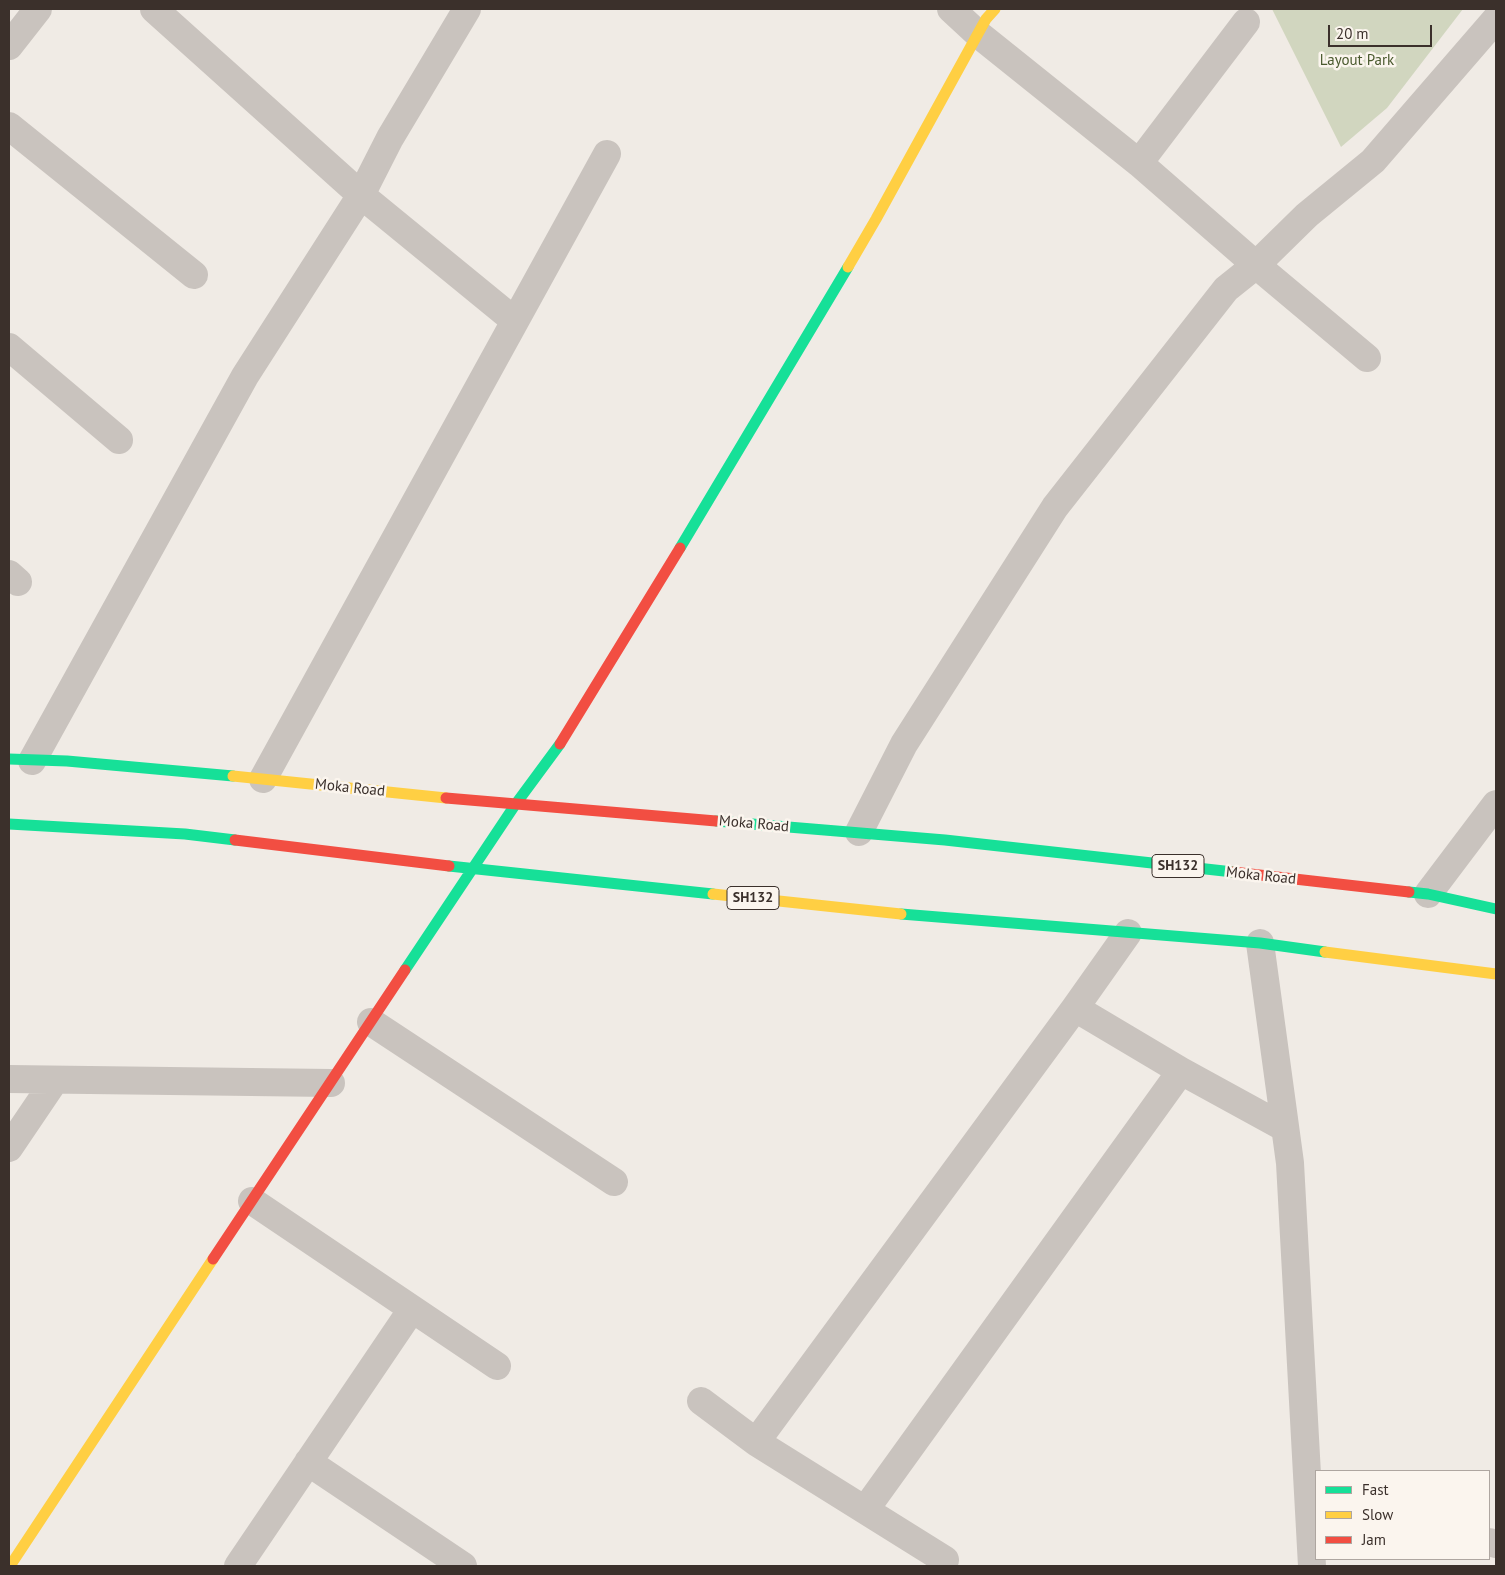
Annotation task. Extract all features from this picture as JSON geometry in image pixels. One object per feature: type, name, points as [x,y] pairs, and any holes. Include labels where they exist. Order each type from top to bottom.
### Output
[{"type":"main road","points":[[10,1566],[472,869],[515,805],[556,750],[713,494],[876,219],[986,19],[995,9]]},
{"type":"main road","name":"Moka Road","points":[[20,760],[67,761],[263,778],[515,805],[965,842],[1428,894],[1496,909]]},
{"type":"main road","name":"SH132","points":[[9,824],[185,834],[472,869],[946,919],[1260,943],[1496,974]]},
{"type":"street","points":[[9,46],[38,9]]},
{"type":"street","points":[[154,9],[361,195],[515,321]]},
{"type":"street","points":[[20,760],[245,376],[361,195],[390,138],[466,9]]},
{"type":"street","points":[[951,9],[978,34],[1139,163],[1367,358]]},
{"type":"street","points":[[859,832],[904,744],[1056,507],[1226,289],[1256,265],[1308,215],[1373,162],[1496,19]]},
{"type":"street","points":[[1139,163],[1246,22]]},
{"type":"street","points":[[9,126],[194,274]]},
{"type":"street","points":[[263,778],[607,154]]},
{"type":"street","points":[[9,347],[119,440]]},
{"type":"street","points":[[1428,894],[1496,804]]},
{"type":"street","points":[[756,1442],[1128,933]]},
{"type":"street","points":[[1260,943],[1290,1172],[1312,1566]]},
{"type":"street","points":[[1075,1008],[1181,1071],[1285,1128]]},
{"type":"street","points":[[371,1022],[614,1182]]},
{"type":"street","points":[[866,1510],[1181,1071]]},
{"type":"street","points":[[9,1079],[331,1083]]},
{"type":"street","points":[[9,1148],[55,1080]]},
{"type":"street","points":[[252,1201],[497,1366]]},
{"type":"street","points":[[238,1566],[412,1309]]},
{"type":"street","points":[[701,1401],[756,1442],[945,1560]]},
{"type":"street","points":[[308,1462],[463,1566]]},
{"type":"green space","name":"Layout Park","points":[[1272,9],[1463,9],[1387,108],[1341,147]]},
{"type":"traffic: fast","points":[[680,548],[848,267]]},
{"type":"traffic: fast","points":[[405,970],[515,805],[560,744]]},
{"type":"traffic: fast","points":[[9,759],[67,761],[233,776]]},
{"type":"traffic: fast","points":[[716,821],[945,840],[1233,872]]},
{"type":"traffic: fast","points":[[9,824],[185,834],[235,840]]},
{"type":"traffic: fast","points":[[449,866],[713,894]]},
{"type":"traffic: fast","points":[[1409,892],[1428,894],[1496,909]]},
{"type":"traffic: fast","points":[[901,914],[1260,943],[1325,952]]},
{"type":"traffic: slow","points":[[848,267],[986,19],[995,9]]},
{"type":"traffic: slow","points":[[233,776],[446,798]]},
{"type":"traffic: slow","points":[[713,894],[901,914]]},
{"type":"traffic: slow","points":[[1325,952],[1496,974]]},
{"type":"traffic: slow","points":[[10,1566],[213,1259]]},
{"type":"traffic: jam","points":[[560,744],[680,548]]},
{"type":"traffic: jam","points":[[446,798],[716,821]]},
{"type":"traffic: jam","points":[[235,840],[449,866]]},
{"type":"traffic: jam","points":[[1233,872],[1409,892]]},
{"type":"traffic: jam","points":[[213,1259],[405,970]]}]
